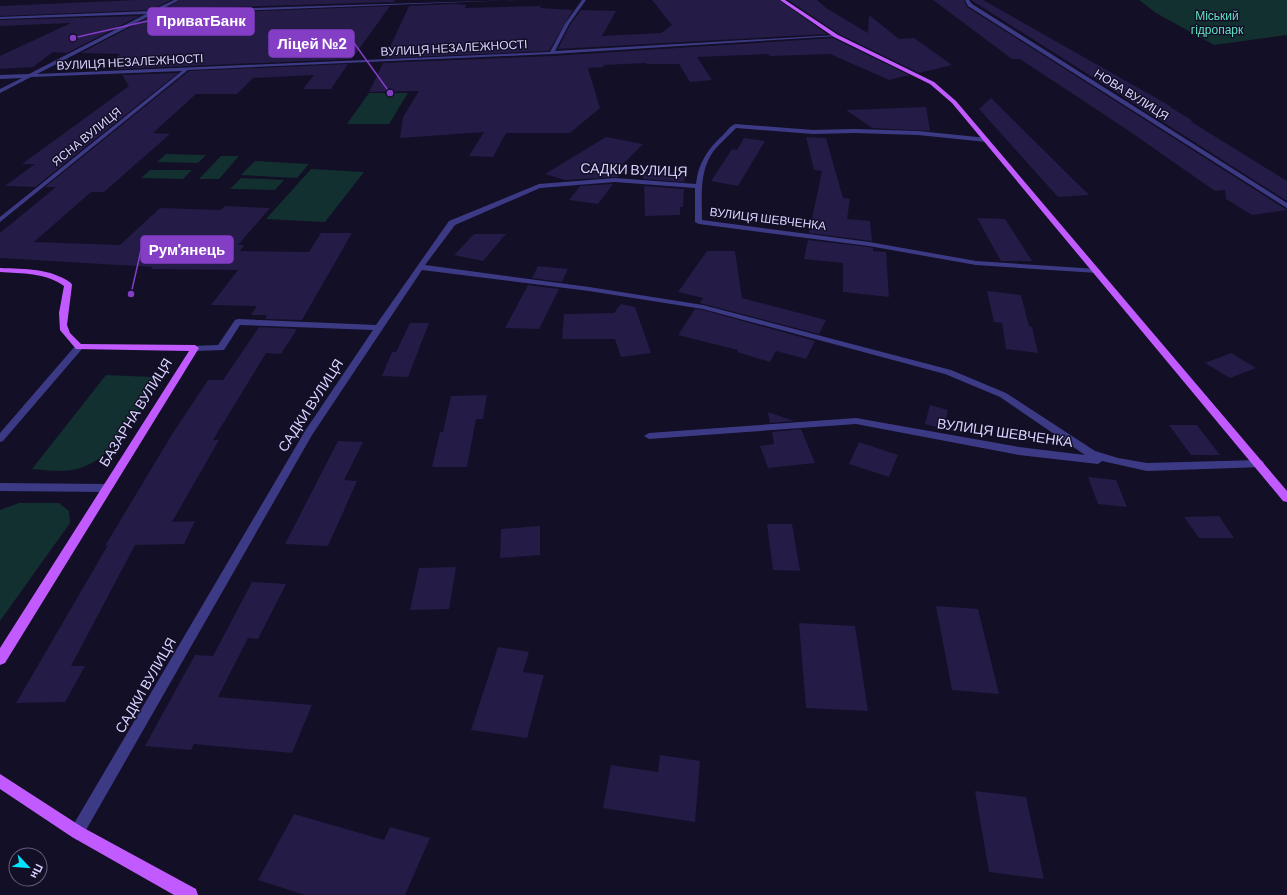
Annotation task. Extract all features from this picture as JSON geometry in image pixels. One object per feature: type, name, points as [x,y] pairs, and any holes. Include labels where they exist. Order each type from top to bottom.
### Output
[{"type":"main road","points":[[782,0],[836,36],[932,83],[954,102],[1287,498]]},
{"type":"main road","points":[[0,270],[47,274],[60,278],[68,285],[67,299],[63,312],[64,331],[79,347]]},
{"type":"main road","name":"БАЗАРНА ВУЛИЦЯ","points":[[79,347],[195,348]]},
{"type":"main road","name":"БАЗАРНА ВУЛИЦЯ","points":[[0,659],[195,348]]},
{"type":"main road","points":[[0,781],[77,832],[190,895]]},
{"type":"street","points":[[0,87],[172,0]]},
{"type":"street","points":[[0,91],[26,76],[177,0]]},
{"type":"street","points":[[0,18],[516,0]]},
{"type":"street","points":[[552,53],[567,24],[584,0]]},
{"type":"street","name":"НОВА ВУЛИЦЯ","points":[[967,0],[976,9],[1287,206]]},
{"type":"street","name":"ВУЛИЦЯ НЕЗАЛЕЖНОСТІ","points":[[0,77],[552,53],[836,36]]},
{"type":"street","name":"ЯСНА ВУЛИЦЯ","points":[[0,220],[187,69]]},
{"type":"street","name":"ВУЛИЦЯ ШЕВЧЕНКА","points":[[987,140],[918,133],[855,131],[813,132],[735,126],[708,155],[700,172],[698,186],[699,222],[870,244],[976,263],[1097,271]]},
{"type":"street","name":"САДКИ ВУЛИЦЯ","points":[[77,832],[308,433],[420,267],[452,223],[539,186],[615,180],[698,186]]},
{"type":"street","name":"ВУЛИЦЯ ШЕВЧЕНКА","points":[[420,267],[589,289],[703,307],[940,370],[1003,395],[1091,454],[1118,462]]},
{"type":"street","points":[[195,348],[221,348],[238,322],[379,328]]},
{"type":"street","points":[[0,439],[79,347]]},
{"type":"street","name":"ВУЛИЦЯ ШЕВЧЕНКА","points":[[649,436],[856,421],[1019,451],[1118,462],[1147,467],[1258,464]]},
{"type":"street","points":[[1,488],[106,488]]},
{"type":"green space","name":"Міський гідропарк","points":[[1139,0],[1287,0],[1287,35],[1214,45],[1156,13]]},
{"type":"green space","points":[[369,93],[408,93],[389,124],[347,124]]},
{"type":"green space","points":[[166,154],[206,155],[198,163],[157,162]]},
{"type":"green space","points":[[221,156],[239,156],[219,179],[199,179]]},
{"type":"green space","points":[[255,161],[309,164],[297,178],[241,175]]},
{"type":"green space","points":[[311,169],[364,172],[325,222],[266,219]]},
{"type":"green space","points":[[150,170],[192,170],[183,179],[141,178]]},
{"type":"green space","points":[[241,178],[284,180],[275,190],[230,189]]},
{"type":"green space","points":[[106,375],[152,377],[155,381],[152,390],[119,439],[98,459],[86,466],[67,471],[32,469]]},
{"type":"green space","points":[[19,503],[59,503],[69,511],[70,523],[0,621],[0,510]]},
{"type":"building","points":[[136,0],[171,0],[151,10],[0,16],[0,6]]},
{"type":"building","points":[[180,0],[395,0],[393,2],[165,9]]},
{"type":"building","points":[[652,0],[779,0],[827,34],[558,49],[570,25],[581,10],[616,11],[602,36],[661,33],[672,25]]},
{"type":"building","points":[[788,0],[817,0],[826,8],[868,33],[869,15],[899,39],[914,38],[952,65],[919,73],[839,34]]},
{"type":"building","points":[[933,0],[964,0],[967,7],[1287,210],[1252,215],[1226,199],[1225,190],[1215,191],[1129,131],[1020,59],[1012,59]]},
{"type":"building","points":[[971,0],[983,0],[1172,107],[1170,107],[1193,121],[1190,121],[1287,181],[1287,201]]},
{"type":"building","points":[[454,4],[466,5],[465,8],[541,6],[540,8],[573,10],[549,51],[385,58],[409,6]]},
{"type":"building","points":[[390,6],[352,59],[118,69],[112,60],[121,54],[81,53],[153,15]]},
{"type":"building","points":[[139,16],[67,53],[53,52],[33,67],[0,69],[0,56],[71,23],[0,26],[0,20]]},
{"type":"building","points":[[833,38],[909,75],[889,80],[830,54],[770,56],[768,54],[697,57],[712,80],[690,82],[679,64],[646,63],[603,65],[604,67],[588,68],[600,108],[570,133],[506,133],[493,157],[469,156],[484,132],[400,138],[403,117],[419,91],[369,92],[383,63],[552,56]]},
{"type":"building","points":[[348,64],[331,89],[303,89],[314,75],[253,78],[237,94],[196,94],[153,133],[170,134],[104,192],[91,192],[34,242],[120,245],[160,208],[221,210],[225,206],[270,208],[238,245],[244,245],[240,251],[309,252],[321,233],[352,233],[302,320],[265,319],[267,315],[251,315],[257,306],[211,305],[238,270],[151,269],[153,267],[0,258],[0,233],[56,187],[45,187],[189,71]]},
{"type":"building","points":[[178,73],[35,187],[5,186],[35,164],[22,164],[129,86],[122,75]]},
{"type":"building","points":[[991,98],[1089,195],[1058,197],[979,109]]},
{"type":"building","points":[[926,107],[930,131],[872,128],[846,110]]},
{"type":"building","points":[[606,137],[643,144],[616,171],[622,171],[618,177],[565,180],[545,174]]},
{"type":"building","points":[[806,137],[826,138],[843,198],[850,199],[847,219],[870,221],[872,241],[809,233],[822,171],[814,170]]},
{"type":"building","points":[[744,138],[765,141],[738,186],[711,181],[732,149],[737,150]]},
{"type":"building","points":[[643,171],[685,173],[684,182],[643,179]]},
{"type":"building","points":[[613,184],[598,204],[569,200],[580,186]]},
{"type":"building","points":[[644,186],[684,189],[683,207],[680,207],[680,215],[645,216]]},
{"type":"building","points":[[977,218],[1005,219],[1032,261],[1001,261]]},
{"type":"building","points":[[474,234],[506,234],[483,261],[454,255]]},
{"type":"building","points":[[808,240],[869,247],[873,248],[873,251],[886,252],[889,297],[843,292],[843,263],[804,259]]},
{"type":"building","points":[[707,251],[735,251],[742,298],[826,320],[819,334],[700,303],[703,298],[678,292]]},
{"type":"building","points":[[538,266],[568,269],[562,282],[532,278]]},
{"type":"building","points":[[528,285],[559,289],[539,329],[505,328]]},
{"type":"building","points":[[987,291],[1021,295],[1029,326],[1032,327],[1038,353],[1006,349],[1002,323],[994,322]]},
{"type":"building","points":[[621,304],[635,307],[651,353],[621,357],[615,339],[562,339],[564,314],[614,313]]},
{"type":"building","points":[[695,309],[815,341],[806,359],[776,351],[770,362],[737,352],[738,350],[678,335]]},
{"type":"building","points":[[410,323],[429,323],[408,377],[382,376],[392,352],[396,352]]},
{"type":"building","points":[[259,327],[297,329],[281,354],[266,353],[213,440],[219,440],[172,522],[195,521],[184,544],[135,545],[71,666],[85,666],[65,702],[16,703],[108,545],[105,546],[171,436],[208,380],[223,380]]},
{"type":"building","points":[[1231,353],[1256,368],[1230,378],[1205,363]]},
{"type":"building","points":[[487,395],[483,419],[476,419],[467,467],[432,467],[440,432],[443,432],[451,396]]},
{"type":"building","points":[[930,405],[948,410],[944,429],[925,424]]},
{"type":"building","points":[[768,412],[794,421],[770,423]]},
{"type":"building","points":[[1169,425],[1197,425],[1220,455],[1191,455]]},
{"type":"building","points":[[801,429],[815,463],[768,468],[760,446],[774,444],[772,432]]},
{"type":"building","points":[[338,441],[363,442],[344,480],[357,481],[328,546],[285,544]]},
{"type":"building","points":[[859,442],[898,455],[889,477],[849,464]]},
{"type":"building","points":[[1088,477],[1116,480],[1127,507],[1098,504]]},
{"type":"building","points":[[1219,516],[1234,538],[1199,538],[1184,517]]},
{"type":"building","points":[[767,524],[792,524],[800,571],[773,570]]},
{"type":"building","points":[[540,526],[540,555],[500,558],[501,529]]},
{"type":"building","points":[[456,567],[449,609],[410,610],[419,568]]},
{"type":"building","points":[[252,582],[286,584],[258,639],[248,638],[218,697],[312,705],[292,753],[194,744],[191,750],[145,746],[195,655],[213,656]]},
{"type":"building","points":[[936,606],[978,609],[999,694],[952,690]]},
{"type":"building","points":[[799,623],[855,626],[868,711],[806,708]]},
{"type":"building","points":[[498,647],[529,652],[523,672],[544,675],[527,738],[471,730]]},
{"type":"building","points":[[660,755],[700,761],[695,822],[603,808],[611,765],[658,772]]},
{"type":"building","points":[[975,791],[1026,797],[1044,879],[989,872]]},
{"type":"building","points":[[294,814],[384,840],[390,827],[430,838],[405,895],[305,895],[258,880]]},
{"type":"place","name":"ПриватБанк","points":[[73,38]]},
{"type":"place","name":"Ліцей №2","points":[[390,93]]},
{"type":"place","name":"Рум'янець","points":[[131,294]]}]
